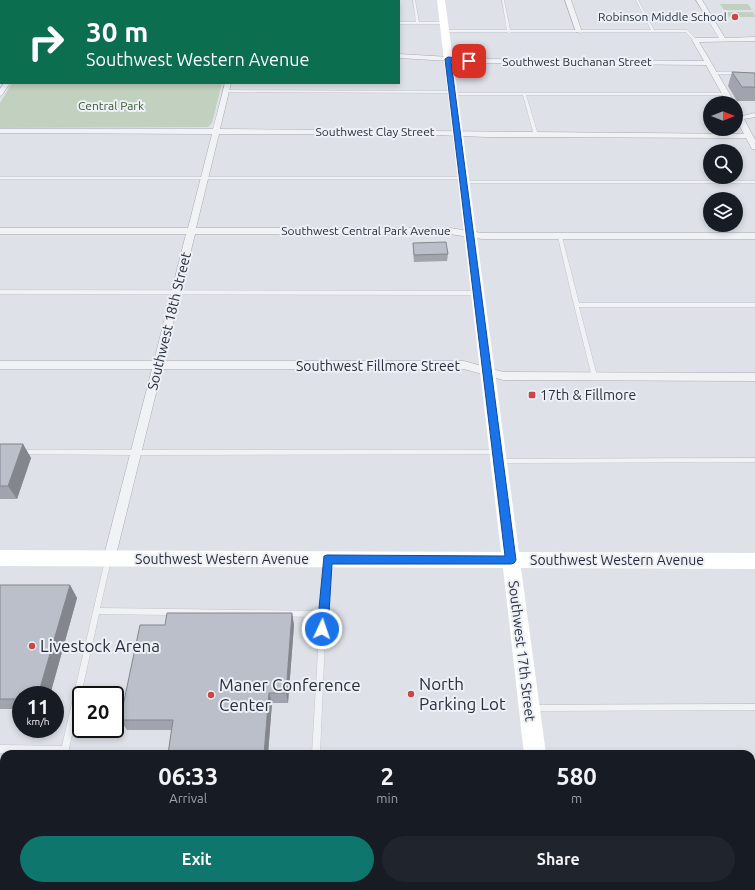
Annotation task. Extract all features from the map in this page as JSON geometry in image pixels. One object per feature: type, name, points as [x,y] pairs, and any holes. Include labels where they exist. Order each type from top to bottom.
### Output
[{"type":"main road","name":"Southwest 17th Street","points":[[441,0],[534,750]]},
{"type":"main road","name":"Southwest Western Avenue","points":[[0,558],[755,561]]},
{"type":"street","points":[[568,0],[579,32]]},
{"type":"street","points":[[699,0],[723,39]]},
{"type":"street","points":[[725,94],[695,40],[755,39]]},
{"type":"street","name":"Southwest Buchanan Street","points":[[400,56],[484,62],[707,62]]},
{"type":"street","name":"Southwest 18th Street","points":[[109,559],[227,87]]},
{"type":"street","points":[[743,115],[755,114]]},
{"type":"street","points":[[743,125],[755,147]]},
{"type":"street","name":"Southwest Clay Street","points":[[0,131],[749,136]]},
{"type":"street","name":"Southwest Central Park Avenue","points":[[0,231],[450,231],[482,236],[755,236]]},
{"type":"street","name":"Southwest Fillmore Street","points":[[0,366],[464,365],[503,376],[755,377]]},
{"type":"lane","points":[[414,0],[418,24]]},
{"type":"lane","points":[[503,0],[509,32]]},
{"type":"lane","points":[[638,0],[653,31]]},
{"type":"lane","points":[[400,24],[418,24],[509,32],[687,32],[695,40]]},
{"type":"lane","points":[[713,73],[740,73]]},
{"type":"lane","points":[[227,87],[452,93],[725,94]]},
{"type":"lane","points":[[524,94],[536,135]]},
{"type":"lane","points":[[0,178],[755,182]]},
{"type":"lane","points":[[560,237],[594,376]]},
{"type":"lane","points":[[0,292],[477,293]]},
{"type":"lane","points":[[576,305],[755,305]]},
{"type":"lane","points":[[15,451],[755,460]]},
{"type":"lane","points":[[0,749],[65,750],[109,559]]},
{"type":"lane","points":[[316,750],[327,560]]},
{"type":"lane","points":[[97,611],[323,614]]},
{"type":"lane","points":[[529,709],[755,707]]},
{"type":"green space","points":[[720,4],[748,4],[752,10],[724,10]]},
{"type":"green space","points":[[725,12],[753,12],[755,17],[729,17]]},
{"type":"green space","name":"Central Park","points":[[11,84],[222,84],[212,123],[208,127],[0,128],[0,103]]},
{"type":"building","points":[[732,72],[755,73],[755,87],[742,87]]},
{"type":"building","points":[[446,242],[448,254],[414,255],[413,243]]},
{"type":"building","points":[[0,444],[23,444],[8,486],[0,486]]},
{"type":"building","name":"Livestock Arena","points":[[0,585],[70,585],[41,686],[12,686],[12,699],[0,699]]},
{"type":"building","name":"Maner Conference Center","points":[[167,613],[292,613],[286,693],[269,693],[264,750],[169,750],[173,720],[124,720],[124,701],[140,625],[165,625]]},
{"type":"place","name":"Robinson Middle School","points":[[735,17]]},
{"type":"place","name":"17th & Fillmore","points":[[532,395]]},
{"type":"place","name":"Livestock Arena","points":[[32,646]]},
{"type":"place","name":"North Parking Lot","points":[[411,694]]},
{"type":"place","name":"Maner Conference Center","points":[[211,695]]},
{"type":"route","points":[[322,629],[327,560],[511,560],[448,59],[469,61]]}]
